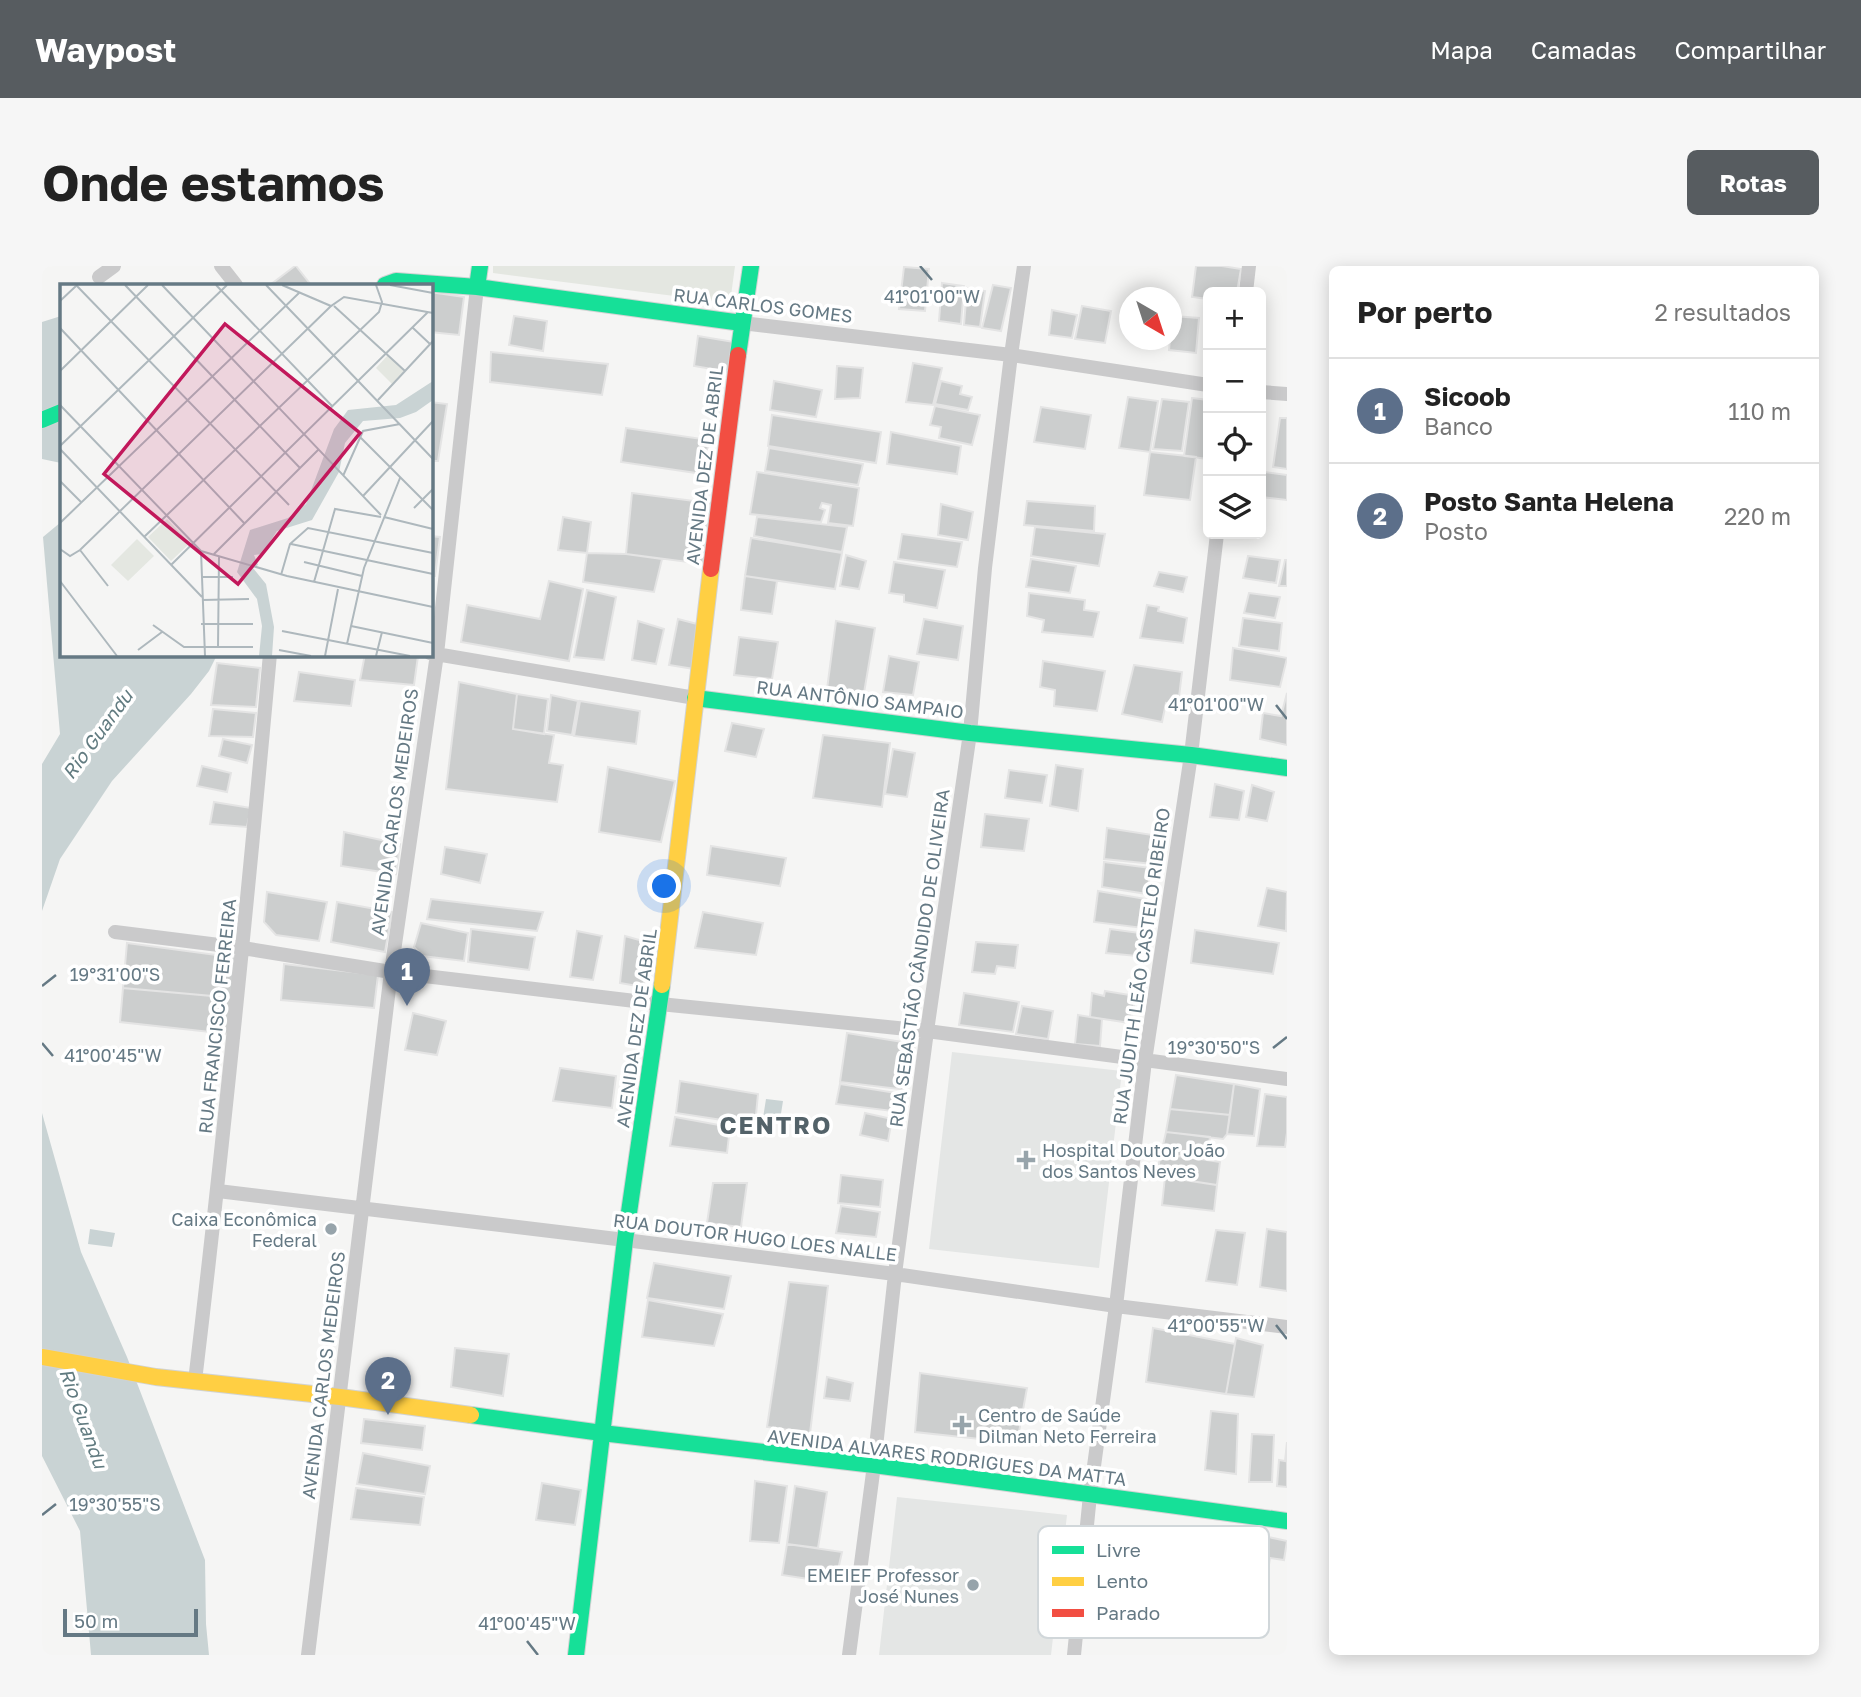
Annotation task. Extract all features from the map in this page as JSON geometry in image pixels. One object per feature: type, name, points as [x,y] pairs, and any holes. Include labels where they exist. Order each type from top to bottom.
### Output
[{"type":"street","points":[[100,277],[114,266]]},
{"type":"street","points":[[221,266],[235,284]]},
{"type":"street","points":[[384,266],[391,283]]},
{"type":"street","name":"AVENIDA CARLOS MEDEIROS","points":[[308,1655],[480,266]]},
{"type":"street","name":"AVENIDA DEZ DE ABRIL","points":[[576,1655],[625,1240],[660,1004],[695,698],[751,266]]},
{"type":"street","name":"RUA SEBASTIÃO CÂNDIDO DE OLIVEIRA","points":[[849,1655],[895,1274],[970,733],[985,568],[1024,266]]},
{"type":"street","points":[[1247,287],[1249,266]]},
{"type":"street","name":"RUA CARLOS GOMES","points":[[432,285],[477,288],[1011,355],[1203,384]]},
{"type":"street","points":[[1266,392],[1287,394]]},
{"type":"street","points":[[42,420],[60,412]]},
{"type":"street","name":"RUA JUDITH LEÃO CASTELO RIBEIRO","points":[[1087,1526],[1145,1061],[1191,755],[1216,539]]},
{"type":"street","name":"RUA ANTÔNIO SAMPAIO","points":[[433,653],[695,698],[970,733],[1191,755],[1287,768]]},
{"type":"street","name":"RUA FRANCISCO FERREIRA","points":[[195,1381],[218,1191],[270,656]]},
{"type":"street","points":[[115,932],[243,948],[391,972],[660,1004],[927,1031],[1287,1079]]},
{"type":"street","name":"RUA DOUTOR HUGO LOES NALLE","points":[[218,1191],[895,1274],[1116,1306],[1287,1327]]},
{"type":"street","name":"AVENIDA ALVARES RODRIGUES DA MATTA","points":[[42,1357],[156,1377],[341,1397],[1287,1521]]},
{"type":"shaded area","points":[[493,266],[735,266],[730,303],[493,273]]},
{"type":"shaded area","name":"Hospital Doutor João dos Santos Neves","points":[[952,1052],[1122,1071],[1099,1268],[929,1249]]},
{"type":"shaded area","name":"EMEIEF Professor José Nunes","points":[[897,1497],[1067,1515],[1066,1526],[1038,1526],[1038,1638],[1053,1638],[1051,1655],[879,1655]]},
{"type":"water","points":[[60,316],[60,463],[42,459],[42,322]]},
{"type":"water","name":"Rio Guandu","points":[[60,523],[60,656],[216,656],[209,671],[191,694],[112,781],[60,859],[42,911],[42,764],[60,734],[43,537]]},
{"type":"water","points":[[766,1099],[783,1101],[780,1120],[763,1118]]},
{"type":"water","name":"Rio Guandu","points":[[42,1113],[81,1252],[127,1357],[205,1560],[209,1655],[91,1655],[80,1531],[42,1456]]},
{"type":"water","points":[[90,1229],[115,1233],[112,1247],[88,1244]]},
{"type":"building","points":[[295,266],[310,284],[271,284]]},
{"type":"building","points":[[1196,266],[1241,269],[1238,287],[1203,287],[1203,298],[1192,297]]},
{"type":"building","points":[[904,267],[929,269],[925,311],[899,309]]},
{"type":"building","points":[[942,283],[964,286],[961,324],[939,321]]},
{"type":"building","points":[[993,285],[1011,288],[1001,331],[982,328]]},
{"type":"building","points":[[967,288],[985,291],[980,327],[964,325]]},
{"type":"building","points":[[432,292],[464,297],[459,335],[432,332]]},
{"type":"building","points":[[1082,306],[1111,311],[1105,343],[1075,339]]},
{"type":"building","points":[[1052,310],[1077,315],[1072,338],[1049,335]]},
{"type":"building","points":[[514,316],[547,321],[543,351],[509,345]]},
{"type":"building","points":[[1182,317],[1199,318],[1196,353],[1169,350],[1182,350]]},
{"type":"building","points":[[698,336],[734,342],[730,372],[694,366]]},
{"type":"building","points":[[491,352],[608,364],[602,395],[490,382]]},
{"type":"building","points":[[913,363],[942,368],[933,405],[906,402]]},
{"type":"building","points":[[837,366],[863,368],[860,398],[835,399]]},
{"type":"building","points":[[774,381],[822,390],[816,417],[770,410]]},
{"type":"building","points":[[941,381],[962,386],[960,394],[972,397],[968,410],[935,404]]},
{"type":"building","points":[[1128,397],[1158,401],[1150,452],[1119,448]]},
{"type":"building","points":[[1192,398],[1203,399],[1203,458],[1184,456]]},
{"type":"building","points":[[1162,399],[1189,402],[1182,451],[1153,449]]},
{"type":"building","points":[[432,402],[447,404],[438,461],[432,461]]},
{"type":"building","points":[[935,406],[980,415],[972,445],[939,438],[941,427],[930,425]]},
{"type":"building","points":[[1041,407],[1091,415],[1085,449],[1034,442]]},
{"type":"building","points":[[772,415],[881,432],[876,463],[768,446]]},
{"type":"building","points":[[1280,418],[1287,418],[1287,469],[1273,467]]},
{"type":"building","points":[[626,428],[709,440],[703,474],[621,462]]},
{"type":"building","points":[[891,432],[961,446],[957,474],[887,464]]},
{"type":"building","points":[[769,448],[863,464],[858,485],[765,471]]},
{"type":"building","points":[[1150,452],[1196,457],[1190,500],[1144,495]]},
{"type":"building","points":[[757,472],[859,488],[853,526],[828,523],[831,505],[822,503],[820,508],[825,510],[821,522],[750,514]]},
{"type":"building","points":[[1266,472],[1287,475],[1287,500],[1266,498]]},
{"type":"building","points":[[632,493],[710,503],[703,564],[626,554]]},
{"type":"building","points":[[1027,501],[1095,506],[1094,531],[1024,525]]},
{"type":"building","points":[[941,504],[973,512],[968,540],[938,535]]},
{"type":"building","points":[[563,517],[591,522],[587,553],[558,550]]},
{"type":"building","points":[[757,517],[847,527],[842,552],[754,536]]},
{"type":"building","points":[[1035,527],[1105,534],[1099,566],[1031,556]]},
{"type":"building","points":[[902,534],[962,542],[957,567],[898,559]]},
{"type":"building","points":[[432,536],[440,537],[435,576],[432,576]]},
{"type":"building","points":[[751,538],[842,553],[835,589],[745,576]]},
{"type":"building","points":[[587,553],[626,554],[662,559],[654,592],[583,582]]},
{"type":"building","points":[[846,555],[866,561],[859,589],[840,586]]},
{"type":"building","points":[[1248,556],[1280,560],[1276,583],[1243,578]]},
{"type":"building","points":[[1031,559],[1076,566],[1070,593],[1026,587]]},
{"type":"building","points":[[1285,560],[1287,586],[1279,586]]},
{"type":"building","points":[[894,562],[945,570],[937,608],[904,602],[904,595],[889,593]]},
{"type":"building","points":[[1159,572],[1187,577],[1183,592],[1154,586]]},
{"type":"building","points":[[745,576],[777,581],[772,614],[741,610]]},
{"type":"building","points":[[549,581],[583,589],[569,661],[461,642],[467,605],[540,619]]},
{"type":"building","points":[[587,590],[616,597],[604,660],[574,657]]},
{"type":"building","points":[[1029,593],[1085,600],[1084,610],[1099,612],[1093,637],[1042,632],[1044,620],[1027,616]]},
{"type":"building","points":[[1249,593],[1280,597],[1275,618],[1244,613]]},
{"type":"building","points":[[1147,605],[1159,607],[1158,611],[1187,618],[1183,643],[1140,638]]},
{"type":"building","points":[[1243,618],[1282,623],[1279,651],[1239,646]]},
{"type":"building","points":[[678,619],[701,625],[694,669],[669,665]]},
{"type":"building","points":[[924,619],[963,626],[958,660],[917,654]]},
{"type":"building","points":[[638,621],[664,629],[656,664],[632,660]]},
{"type":"building","points":[[836,621],[875,628],[864,693],[827,689]]},
{"type":"building","points":[[739,637],[778,642],[772,679],[734,675]]},
{"type":"building","points":[[1233,648],[1287,658],[1280,687],[1230,680]]},
{"type":"building","points":[[365,656],[418,656],[414,685],[360,680]]},
{"type":"building","points":[[889,656],[919,662],[913,695],[883,692]]},
{"type":"building","points":[[1043,661],[1105,671],[1097,711],[1054,706],[1055,690],[1040,687]]},
{"type":"building","points":[[217,663],[260,668],[256,707],[211,705]]},
{"type":"building","points":[[1134,665],[1182,672],[1178,705],[1166,703],[1162,722],[1122,714]]},
{"type":"building","points":[[299,672],[355,680],[351,706],[294,701]]},
{"type":"building","points":[[459,682],[517,694],[513,729],[554,735],[549,763],[563,765],[557,802],[446,789]]},
{"type":"building","points":[[1287,693],[1287,745],[1260,739],[1263,713],[1281,716]]},
{"type":"building","points":[[517,694],[548,699],[544,734],[513,729]]},
{"type":"building","points":[[551,695],[578,701],[572,735],[547,731]]},
{"type":"building","points":[[580,701],[640,711],[636,744],[574,736]]},
{"type":"building","points":[[213,709],[256,713],[253,737],[209,736]]},
{"type":"building","points":[[732,723],[764,729],[756,757],[725,751]]},
{"type":"building","points":[[823,735],[890,743],[882,807],[813,798]]},
{"type":"building","points":[[223,739],[252,745],[247,763],[219,756]]},
{"type":"building","points":[[893,749],[915,753],[907,797],[885,794]]},
{"type":"building","points":[[1056,765],[1083,769],[1078,811],[1050,806]]},
{"type":"building","points":[[202,766],[231,773],[227,792],[197,786]]},
{"type":"building","points":[[608,767],[675,781],[661,842],[599,832]]},
{"type":"building","points":[[1009,770],[1047,775],[1042,803],[1005,798]]},
{"type":"building","points":[[1215,784],[1244,791],[1239,820],[1210,817]]},
{"type":"building","points":[[1252,785],[1274,792],[1267,821],[1246,817]]},
{"type":"building","points":[[214,802],[251,808],[247,827],[210,824]]},
{"type":"building","points":[[985,814],[1029,819],[1024,851],[981,847]]},
{"type":"building","points":[[1107,828],[1159,836],[1153,864],[1104,859]]},
{"type":"building","points":[[344,832],[400,844],[396,874],[341,866]]},
{"type":"building","points":[[711,846],[786,858],[780,886],[707,875]]},
{"type":"building","points":[[445,847],[487,854],[480,883],[441,874]]},
{"type":"building","points":[[1104,862],[1151,868],[1147,894],[1102,887]]},
{"type":"building","points":[[1267,888],[1287,892],[1286,931],[1258,926]]},
{"type":"building","points":[[1098,891],[1146,899],[1143,928],[1094,922]]},
{"type":"building","points":[[267,892],[327,902],[319,941],[276,935],[264,922]]},
{"type":"building","points":[[431,899],[543,912],[537,931],[427,919]]},
{"type":"building","points":[[337,902],[392,912],[385,952],[331,942]]},
{"type":"building","points":[[703,912],[763,923],[756,955],[695,948]]},
{"type":"building","points":[[421,923],[468,933],[464,961],[422,956],[414,947]]},
{"type":"building","points":[[471,929],[535,937],[529,970],[468,962]]},
{"type":"building","points":[[1110,929],[1140,933],[1137,956],[1106,953]]},
{"type":"building","points":[[1195,930],[1279,943],[1273,974],[1191,963]]},
{"type":"building","points":[[577,931],[602,936],[593,980],[570,977]]},
{"type":"building","points":[[625,936],[650,943],[643,987],[620,983]]},
{"type":"building","points":[[976,942],[1018,945],[1015,968],[997,966],[995,974],[972,972]]},
{"type":"building","points":[[127,943],[239,958],[234,998],[123,988]]},
{"type":"building","points":[[284,964],[378,975],[374,1008],[281,1000]]},
{"type":"building","points":[[123,988],[234,998],[228,1034],[120,1022]]},
{"type":"building","points":[[1105,991],[1136,996],[1130,1023],[1090,1017],[1092,993],[1104,996]]},
{"type":"building","points":[[964,993],[1019,1002],[1013,1032],[959,1025]]},
{"type":"building","points":[[1022,1006],[1053,1011],[1048,1039],[1016,1034]]},
{"type":"building","points":[[413,1013],[446,1021],[437,1055],[405,1050]]},
{"type":"building","points":[[1078,1015],[1102,1019],[1100,1046],[1075,1044]]},
{"type":"building","points":[[847,1033],[915,1044],[907,1090],[840,1082]]},
{"type":"building","points":[[560,1068],[616,1076],[612,1108],[553,1101]]},
{"type":"building","points":[[1176,1075],[1234,1084],[1230,1115],[1170,1109]]},
{"type":"building","points":[[680,1081],[758,1094],[755,1125],[676,1113]]},
{"type":"building","points":[[840,1084],[896,1093],[892,1111],[836,1104]]},
{"type":"building","points":[[1234,1084],[1260,1089],[1254,1136],[1227,1134]]},
{"type":"building","points":[[1265,1094],[1287,1097],[1285,1147],[1257,1146]]},
{"type":"building","points":[[1170,1109],[1230,1115],[1227,1134],[1223,1139],[1166,1132]]},
{"type":"building","points":[[865,1113],[892,1119],[888,1141],[860,1135]]},
{"type":"building","points":[[675,1117],[730,1127],[727,1153],[670,1146]]},
{"type":"building","points":[[1166,1132],[1210,1137],[1207,1160],[1161,1154]]},
{"type":"building","points":[[1161,1153],[1220,1162],[1217,1185],[1165,1177],[1157,1173]]},
{"type":"building","points":[[841,1175],[883,1180],[880,1207],[838,1203]]},
{"type":"building","points":[[1165,1177],[1217,1185],[1214,1211],[1162,1205]]},
{"type":"building","points":[[713,1183],[747,1183],[741,1227],[707,1223]]},
{"type":"building","points":[[841,1206],[880,1212],[876,1237],[836,1233]]},
{"type":"building","points":[[1267,1229],[1287,1232],[1287,1291],[1260,1287]]},
{"type":"building","points":[[1216,1230],[1245,1233],[1237,1285],[1206,1281]]},
{"type":"building","points":[[654,1263],[731,1276],[724,1309],[647,1298]]},
{"type":"building","points":[[789,1282],[828,1286],[810,1433],[767,1427]]},
{"type":"building","points":[[648,1300],[723,1314],[714,1346],[642,1337]]},
{"type":"building","points":[[1153,1328],[1235,1344],[1226,1394],[1146,1382]]},
{"type":"building","points":[[1236,1338],[1263,1345],[1254,1397],[1226,1394]]},
{"type":"building","points":[[455,1348],[509,1354],[503,1396],[451,1387]]},
{"type":"building","points":[[920,1373],[1027,1388],[1017,1443],[915,1432]]},
{"type":"building","points":[[827,1377],[853,1383],[850,1401],[824,1398]]},
{"type":"building","points":[[1211,1411],[1238,1414],[1236,1474],[1205,1470]]},
{"type":"building","points":[[364,1419],[425,1426],[422,1450],[361,1443]]},
{"type":"building","points":[[1252,1434],[1274,1435],[1272,1482],[1249,1482]]},
{"type":"building","points":[[1287,1442],[1287,1487],[1277,1486],[1279,1460],[1285,1461]]},
{"type":"building","points":[[363,1453],[430,1466],[425,1494],[357,1484]]},
{"type":"building","points":[[755,1481],[787,1486],[779,1543],[750,1541]]},
{"type":"building","points":[[542,1483],[581,1490],[575,1525],[536,1520]]},
{"type":"building","points":[[795,1486],[827,1492],[818,1548],[787,1544]]},
{"type":"building","points":[[356,1488],[424,1497],[420,1525],[351,1519]]},
{"type":"building","points":[[1269,1537],[1287,1541],[1284,1560],[1270,1558],[1269,1564]]},
{"type":"building","points":[[787,1544],[842,1552],[835,1583],[782,1575]]},
{"type":"traffic: fast","points":[[477,287],[480,266]]},
{"type":"traffic: fast","points":[[738,355],[751,266]]},
{"type":"traffic: fast","points":[[388,284],[396,281],[477,287],[742,323]]},
{"type":"traffic: fast","points":[[42,420],[60,412]]},
{"type":"traffic: fast","points":[[695,698],[970,733],[1191,755],[1287,768]]},
{"type":"traffic: fast","points":[[576,1655],[625,1240],[662,985]]},
{"type":"traffic: fast","points":[[471,1415],[874,1465],[1287,1521]]},
{"type":"traffic: slow","points":[[662,985],[711,569]]},
{"type":"traffic: slow","points":[[42,1357],[156,1377],[340,1397],[471,1415]]},
{"type":"traffic: jam","points":[[711,569],[738,355]]},
{"type":"place","name":"Sicoob","points":[[407,1006]]},
{"type":"place","name":"Hospital Doutor João dos Santos Neves","points":[[1026,1160]]},
{"type":"place","name":"Caixa Econômica Federal","points":[[331,1229]]},
{"type":"place","name":"Posto Santa Helena","points":[[388,1415]]},
{"type":"place","name":"Centro de Saúde Dilman Neto Ferreira","points":[[962,1425]]},
{"type":"place","name":"EMEIEF Professor José Nunes","points":[[973,1585]]},
{"type":"district","name":"CENTRO","points":[[776,1124]]}]
